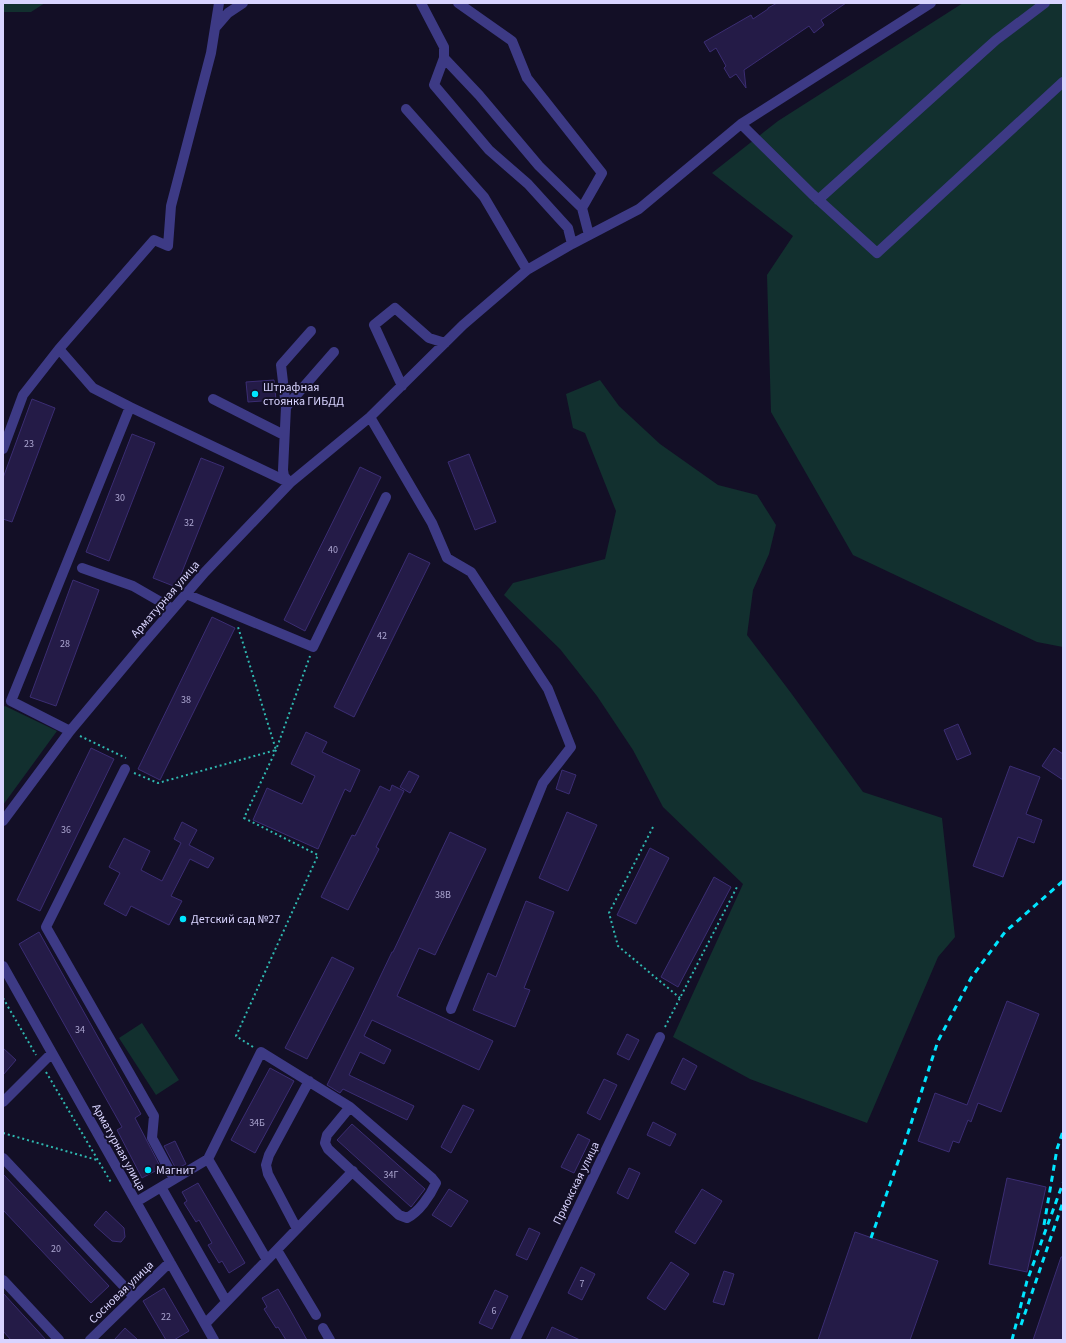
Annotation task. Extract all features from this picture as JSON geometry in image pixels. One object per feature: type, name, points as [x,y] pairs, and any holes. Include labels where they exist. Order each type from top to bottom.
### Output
[{"type":"street","points":[[3,449],[24,395],[60,349],[154,240],[168,246],[171,206],[211,53],[219,3]]},
{"type":"street","points":[[215,28],[228,13],[243,3]]},
{"type":"street","points":[[421,3],[444,47],[444,58],[434,85],[489,150],[528,184],[568,228],[572,244]]},
{"type":"street","points":[[458,3],[512,41],[527,78],[602,173],[582,208]]},
{"type":"street","name":"Арматурная улица","points":[[3,821],[70,731],[205,572],[290,483],[370,417],[445,343],[527,270],[572,244],[639,209],[741,124],[931,3]]},
{"type":"street","points":[[818,200],[996,40],[1045,3]]},
{"type":"street","points":[[444,58],[479,95],[539,166],[582,208],[589,235]]},
{"type":"street","points":[[741,124],[818,200],[877,253],[1063,82]]},
{"type":"street","points":[[406,109],[484,197],[527,270]]},
{"type":"street","points":[[402,386],[374,325],[395,308],[430,338],[445,343]]},
{"type":"street","points":[[290,483],[283,473],[286,407],[280,365],[311,331]]},
{"type":"street","points":[[60,349],[93,388],[290,483]]},
{"type":"street","points":[[286,407],[334,352]]},
{"type":"street","points":[[213,398],[284,435]]},
{"type":"street","points":[[70,731],[7,700],[130,407]]},
{"type":"street","points":[[370,417],[432,524],[447,558],[471,572],[548,689],[571,747],[543,783],[451,1010]]},
{"type":"street","points":[[186,594],[313,647],[386,496]]},
{"type":"street","points":[[82,568],[133,586],[173,609]]},
{"type":"street","points":[[125,769],[46,926],[154,1116],[152,1138],[174,1179]]},
{"type":"street","name":"Арматурная улица","points":[[5,973],[52,1053],[214,1340]]},
{"type":"street","name":"Приокская улица","points":[[515,1340],[660,1037]]},
{"type":"street","points":[[136,1202],[208,1160],[260,1052],[350,1107],[432,1178],[436,1183],[432,1192],[414,1214],[407,1218],[399,1215],[328,1149],[326,1143],[327,1135],[350,1107]]},
{"type":"street","points":[[3,1102],[52,1053]]},
{"type":"street","points":[[297,1228],[268,1174],[266,1165],[269,1155],[309,1081]]},
{"type":"street","points":[[3,1158],[134,1297]]},
{"type":"street","points":[[208,1160],[267,1260]]},
{"type":"street","points":[[205,1324],[353,1171]]},
{"type":"street","points":[[162,1186],[226,1301]]},
{"type":"street","points":[[277,1250],[316,1315]]},
{"type":"street","name":"Сосновая улица","points":[[90,1340],[170,1262]]},
{"type":"street","points":[[3,1280],[59,1340]]},
{"type":"street","points":[[323,1328],[330,1340]]},
{"type":"path","points":[[234,614],[276,750]]},
{"type":"path","points":[[260,1052],[236,1036],[318,855],[244,818],[276,750],[313,647]]},
{"type":"path","points":[[70,731],[130,760],[125,769],[158,783],[276,750]]},
{"type":"path","points":[[652,827],[609,913],[618,946],[680,998]]},
{"type":"path","points":[[660,1037],[736,888]]},
{"type":"path","points":[[3,998],[114,1187]]},
{"type":"path","points":[[3,1133],[98,1160]]},
{"type":"green space","points":[[3,3],[45,3],[31,12],[3,12]]},
{"type":"green space","points":[[963,3],[1063,3],[1063,647],[1037,642],[853,555],[771,412],[767,275],[793,236],[712,173],[778,121]]},
{"type":"green space","points":[[600,380],[619,406],[660,444],[718,485],[757,495],[776,525],[769,554],[753,590],[747,635],[863,792],[942,818],[955,937],[938,957],[867,1123],[750,1079],[673,1037],[743,884],[663,807],[633,750],[597,696],[560,649],[504,595],[513,583],[605,559],[616,511],[585,433],[573,428],[566,394]]},
{"type":"green space","points":[[5,706],[57,731],[3,805],[3,707]]},
{"type":"green space","points":[[142,1023],[179,1080],[156,1095],[119,1038]]},
{"type":"building","points":[[777,3],[846,3],[821,20],[824,25],[814,33],[809,26],[744,70],[746,88],[736,74],[730,78],[724,68],[726,66],[716,48],[710,52],[704,42],[751,15],[753,19]]},
{"type":"building","points":[[274,380],[276,400],[248,402],[246,382]]},
{"type":"building","points":[[32,399],[55,408],[12,522],[3,519],[3,478]]},
{"type":"building","points":[[132,434],[155,443],[109,561],[86,552]]},
{"type":"building","points":[[469,454],[496,522],[475,530],[448,462]]},
{"type":"building","points":[[201,458],[224,467],[176,587],[153,578]]},
{"type":"building","points":[[360,467],[381,477],[305,631],[284,620]]},
{"type":"building","points":[[409,553],[430,563],[354,717],[334,707]]},
{"type":"building","points":[[73,580],[99,590],[56,706],[30,697]]},
{"type":"building","points":[[212,617],[235,628],[160,780],[138,769]]},
{"type":"building","points":[[958,724],[971,754],[957,760],[944,730]]},
{"type":"building","points":[[306,732],[327,742],[322,752],[360,770],[350,792],[345,789],[318,849],[253,820],[267,788],[302,804],[315,776],[291,764]]},
{"type":"building","points":[[91,748],[114,759],[40,911],[17,900]]},
{"type":"building","points":[[1054,748],[1063,754],[1063,780],[1042,766]]},
{"type":"building","points":[[1010,766],[1040,777],[1026,814],[1042,820],[1034,843],[1018,837],[1003,877],[973,866]]},
{"type":"building","points":[[562,770],[576,775],[569,794],[556,789]]},
{"type":"building","points":[[409,771],[419,776],[410,793],[400,787]]},
{"type":"building","points":[[392,785],[404,791],[376,847],[379,849],[348,910],[321,897],[352,835],[355,836],[380,786],[390,791]]},
{"type":"building","points":[[567,812],[597,825],[568,891],[539,878]]},
{"type":"building","points":[[182,822],[197,830],[189,845],[214,858],[208,868],[190,859],[171,896],[182,901],[169,925],[131,906],[126,916],[104,904],[120,873],[109,867],[124,838],[150,851],[141,870],[162,881],[181,843],[174,839]]},
{"type":"building","points":[[450,832],[486,849],[435,955],[419,948],[397,996],[493,1041],[479,1070],[372,1020],[364,1036],[391,1050],[384,1064],[360,1052],[349,1075],[414,1106],[407,1120],[343,1089],[340,1093],[327,1085],[393,952]]},
{"type":"building","points":[[650,848],[669,858],[636,924],[617,915]]},
{"type":"building","points":[[714,877],[731,887],[678,987],[661,977]]},
{"type":"building","points":[[526,901],[554,912],[524,988],[530,990],[515,1027],[473,1010],[488,973],[496,977]]},
{"type":"building","points":[[39,932],[141,1114],[135,1118],[161,1168],[142,1178],[117,1130],[122,1127],[19,944]]},
{"type":"building","points":[[332,957],[354,968],[307,1059],[285,1048]]},
{"type":"building","points":[[1007,1001],[1039,1014],[1001,1112],[978,1103],[971,1122],[968,1120],[959,1143],[953,1141],[949,1152],[918,1141],[935,1093],[967,1105]]},
{"type":"building","points":[[627,1034],[639,1040],[629,1060],[617,1054]]},
{"type":"building","points":[[3,1048],[16,1060],[3,1075]]},
{"type":"building","points":[[683,1058],[697,1066],[685,1090],[671,1083]]},
{"type":"building","points":[[270,1068],[294,1081],[255,1153],[231,1140]]},
{"type":"building","points":[[604,1079],[617,1085],[600,1120],[587,1113]]},
{"type":"building","points":[[463,1105],[474,1110],[451,1153],[441,1147]]},
{"type":"building","points":[[653,1122],[676,1134],[670,1146],[647,1135]]},
{"type":"building","points":[[352,1124],[425,1189],[411,1207],[337,1140]]},
{"type":"building","points":[[578,1134],[590,1140],[574,1173],[561,1167]]},
{"type":"building","points":[[175,1141],[186,1164],[176,1169],[164,1146]]},
{"type":"building","points":[[629,1168],[640,1173],[628,1199],[617,1193]]},
{"type":"building","points":[[3,1174],[109,1286],[91,1303],[3,1210]]},
{"type":"building","points":[[1007,1178],[1046,1187],[1027,1272],[989,1264]]},
{"type":"building","points":[[198,1183],[245,1263],[229,1273],[222,1261],[219,1263],[208,1245],[212,1243],[199,1220],[196,1222],[184,1203],[187,1201],[182,1192]]},
{"type":"building","points":[[449,1189],[468,1201],[451,1227],[432,1215]]},
{"type":"building","points":[[702,1189],[722,1201],[695,1244],[675,1232]]},
{"type":"building","points":[[106,1211],[124,1228],[125,1237],[121,1242],[112,1241],[94,1225]]},
{"type":"building","points":[[529,1228],[540,1233],[527,1260],[516,1255]]},
{"type":"building","points":[[855,1232],[938,1261],[910,1340],[818,1340]]},
{"type":"building","points":[[1061,1257],[1063,1257],[1063,1340],[1033,1340]]},
{"type":"building","points":[[671,1262],[689,1274],[665,1310],[647,1298]]},
{"type":"building","points":[[581,1267],[595,1274],[582,1300],[568,1293]]},
{"type":"building","points":[[724,1271],[734,1274],[724,1305],[713,1302]]},
{"type":"building","points":[[164,1288],[189,1331],[174,1340],[166,1340],[143,1301]]},
{"type":"building","points":[[278,1289],[307,1340],[286,1340],[278,1327],[276,1328],[264,1309],[267,1307],[262,1298]]},
{"type":"building","points":[[495,1290],[508,1296],[492,1329],[479,1323]]},
{"type":"building","points":[[3,1293],[46,1340],[11,1340],[3,1331]]},
{"type":"building","points":[[552,1327],[580,1340],[546,1340]]},
{"type":"building","points":[[125,1328],[138,1340],[114,1340]]},
{"type":"railway","points":[[871,1238],[905,1142],[938,1041],[971,978],[1005,932],[1063,881]]},
{"type":"railway","points":[[1044,1225],[1057,1149],[1063,1131]]},
{"type":"railway","points":[[1012,1340],[1027,1281],[1063,1183]]},
{"type":"railway","points":[[1021,1325],[1063,1202]]},
{"type":"place","name":"Штрафная стоянка ГИБДД","points":[[255,394]]},
{"type":"place","name":"Детский сад №27","points":[[183,919]]},
{"type":"place","name":"Магнит","points":[[148,1170]]}]
